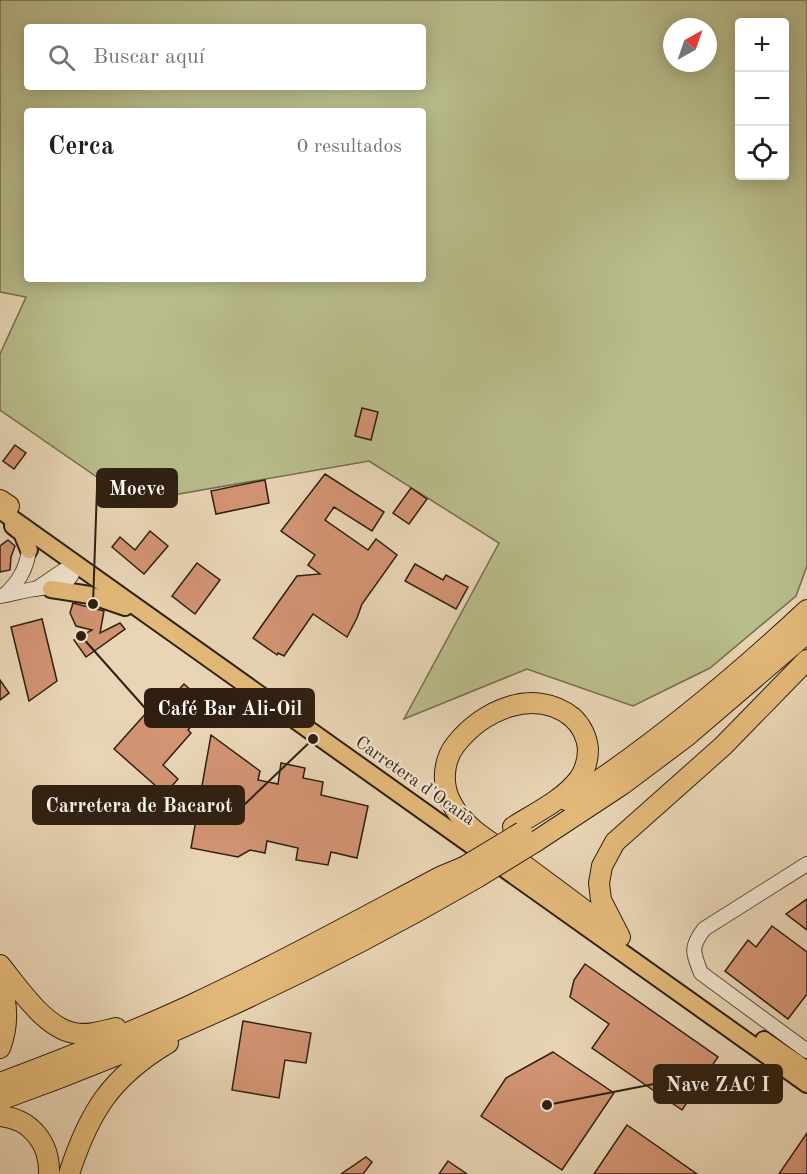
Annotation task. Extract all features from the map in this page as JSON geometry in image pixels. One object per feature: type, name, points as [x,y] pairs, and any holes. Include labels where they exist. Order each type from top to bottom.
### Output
[{"type":"highway","points":[[69,1174],[78,1147],[100,1104],[130,1068],[169,1042],[244,1008],[397,931],[446,896],[465,868],[523,834],[603,778],[713,695],[807,610]]},
{"type":"highway","points":[[0,1083],[99,1045],[191,1005],[293,955],[440,877],[465,868],[523,834],[623,784],[687,736],[807,633]]},
{"type":"highway","points":[[620,937],[601,900],[599,883],[602,866],[615,842],[723,746],[807,660]]},
{"type":"highway","points":[[523,834],[579,779],[586,768],[588,744],[583,730],[576,720],[550,705],[534,703],[512,705],[476,723],[453,748],[447,760],[446,789],[450,802],[467,825],[601,923]]},
{"type":"highway","points":[[0,1100],[107,1059],[214,1013],[352,946],[446,896]]},
{"type":"highway","points":[[0,965],[51,1022],[63,1030],[76,1034],[116,1028],[191,996],[219,990]]},
{"type":"highway","points":[[0,981],[7,1007],[7,1025],[0,1048]]},
{"type":"highway","points":[[0,1116],[22,1122],[40,1137],[47,1153],[49,1174]]},
{"type":"main road","points":[[6,509],[29,550]]},
{"type":"main road","points":[[6,509],[74,556],[76,564],[86,565],[201,646],[234,664]]},
{"type":"main road","name":"Carretera d'Ocaña","points":[[6,509],[92,562],[469,834],[572,906],[601,923],[807,1070]]},
{"type":"main road","name":"Carretera d'Ocaña","points":[[76,564],[807,1084]]},
{"type":"main road","points":[[44,589],[107,599],[128,608],[188,643]]},
{"type":"street","points":[[29,550],[44,589]]},
{"type":"street","points":[[2,596],[20,580],[27,564],[29,550]]},
{"type":"street","points":[[2,596],[58,587],[69,580],[76,564]]},
{"type":"street","name":"Carretera d'Ocaña","points":[[807,864],[705,929],[695,942],[693,954],[701,973],[801,1047],[807,1070]]},
{"type":"green space","points":[[0,0],[807,0],[807,566],[796,596],[710,668],[633,706],[527,669],[404,719],[499,543],[369,461],[133,502],[0,410],[0,354],[26,297],[0,292]]},
{"type":"building","points":[[362,408],[378,412],[371,440],[355,436]]},
{"type":"building","points":[[15,445],[26,453],[14,469],[3,461]]},
{"type":"building","points":[[325,474],[384,512],[372,531],[334,507],[325,520],[368,550],[376,539],[397,555],[362,604],[347,637],[313,614],[284,656],[278,653],[277,655],[253,638],[297,576],[320,574],[308,565],[315,555],[281,531]]},
{"type":"building","points":[[265,480],[269,503],[216,514],[211,491]]},
{"type":"building","points":[[411,488],[427,499],[409,524],[393,513]]},
{"type":"building","points":[[150,531],[168,546],[144,574],[112,547],[120,537],[135,550]]},
{"type":"building","points":[[8,540],[15,546],[10,570],[0,572],[0,546]]},
{"type":"building","points":[[197,563],[220,580],[195,614],[172,596]]},
{"type":"building","points":[[415,564],[443,580],[446,575],[468,587],[456,609],[405,581]]},
{"type":"building","points":[[73,603],[104,611],[100,633],[120,623],[125,629],[86,657],[74,640],[92,630],[76,626],[70,613]]},
{"type":"building","points":[[42,619],[57,681],[29,701],[11,627]]},
{"type":"building","points":[[0,680],[9,693],[0,700]]},
{"type":"building","points":[[184,684],[209,706],[188,730],[191,733],[163,765],[178,779],[165,794],[114,749],[164,693],[170,699]]},
{"type":"building","points":[[211,735],[260,771],[258,780],[278,784],[281,763],[305,768],[303,778],[323,782],[321,795],[368,806],[357,858],[331,852],[328,865],[296,860],[298,848],[267,841],[265,853],[250,850],[238,857],[191,848]]},
{"type":"building","points":[[807,899],[807,930],[786,914]]},
{"type":"building","points":[[772,926],[807,952],[807,994],[788,1019],[725,971],[748,940],[756,947]]},
{"type":"building","points":[[585,964],[718,1057],[682,1110],[592,1048],[609,1024],[570,997],[574,980]]},
{"type":"building","points":[[243,1021],[311,1033],[306,1063],[285,1060],[279,1098],[232,1090]]},
{"type":"building","points":[[553,1052],[614,1093],[562,1170],[481,1116],[506,1078]]},
{"type":"building","points":[[627,1125],[697,1174],[594,1174]]},
{"type":"building","points":[[807,1133],[807,1174],[779,1174]]},
{"type":"building","points":[[366,1157],[372,1162],[363,1174],[341,1174]]},
{"type":"building","points":[[448,1161],[467,1174],[439,1174]]},
{"type":"place","name":"Moeve","points":[[93,604]]},
{"type":"place","name":"Café Bar Ali-Oil","points":[[81,636]]},
{"type":"place","name":"Carretera de Bacarot","points":[[313,739]]},
{"type":"place","name":"Nave ZAC I","points":[[547,1105]]}]
